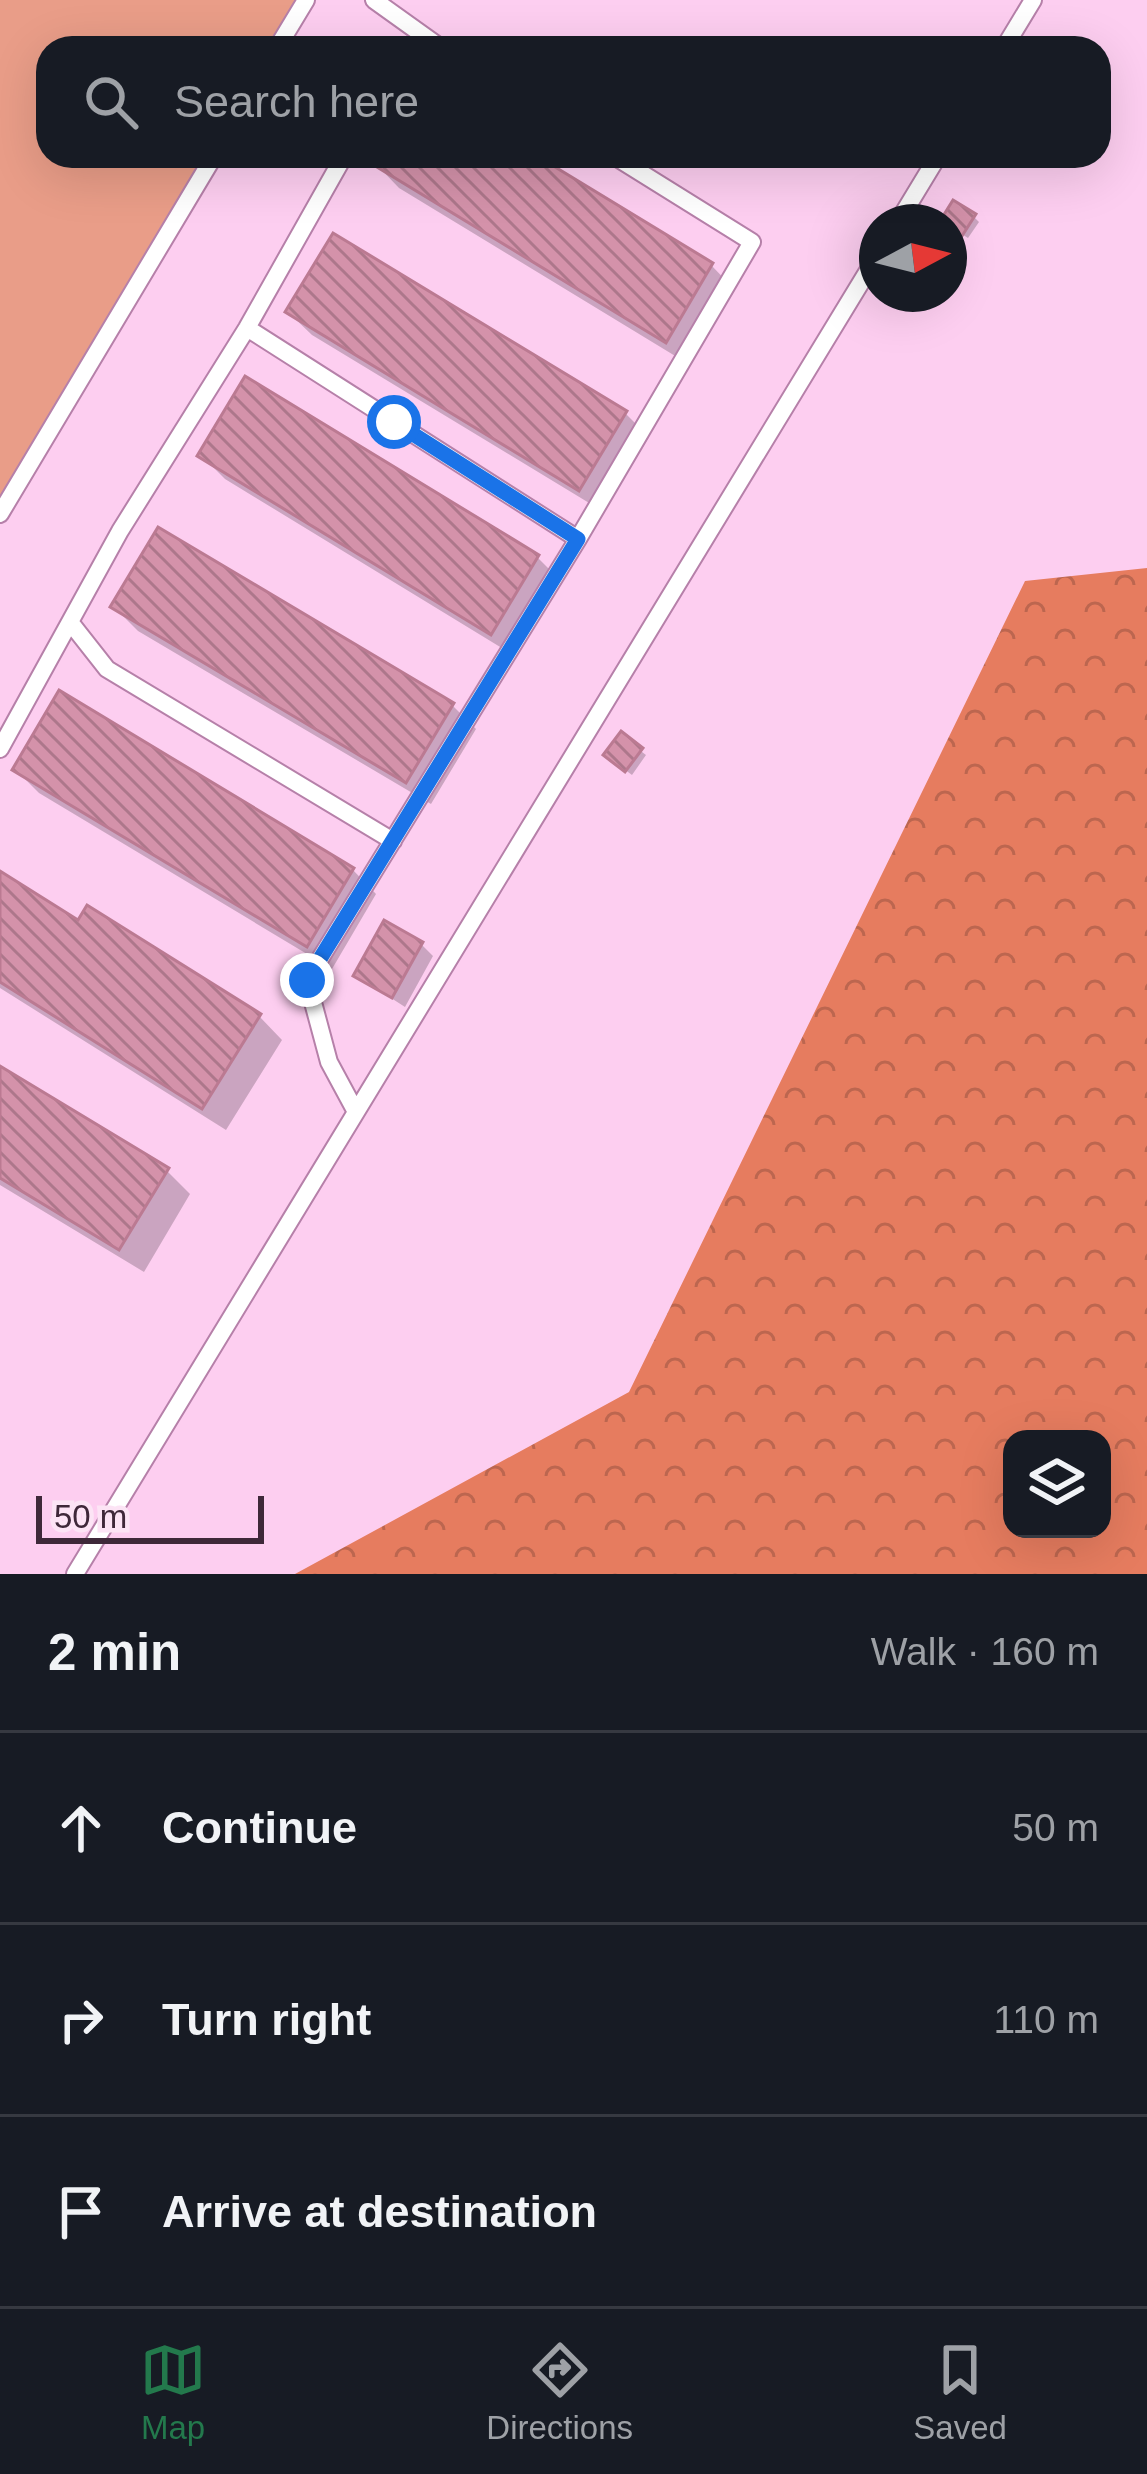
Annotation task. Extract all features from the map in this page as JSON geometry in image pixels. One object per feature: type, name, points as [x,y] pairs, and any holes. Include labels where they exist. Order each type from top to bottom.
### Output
[{"type":"lane","points":[[285,36],[306,0]]},
{"type":"lane","points":[[374,0],[418,36]]},
{"type":"lane","points":[[1011,36],[1033,0]]},
{"type":"lane","points":[[0,514],[207,168]]},
{"type":"lane","points":[[0,749],[119,531],[247,328],[337,168]]},
{"type":"lane","points":[[356,1112],[329,1062],[307,980],[578,539],[752,242],[633,168]]},
{"type":"lane","points":[[909,204],[931,168]]},
{"type":"lane","points":[[75,1574],[859,286]]},
{"type":"lane","points":[[247,328],[578,539]]},
{"type":"lane","points":[[70,622],[107,669],[393,841]]},
{"type":"shaded area","points":[[0,0],[306,0],[284,36],[36,36],[36,168],[207,168],[0,514]]},
{"type":"green space","points":[[1147,568],[1147,1574],[295,1574],[629,1392],[1025,581]]},
{"type":"building","points":[[379,168],[557,168],[713,263],[666,343]]},
{"type":"building","points":[[333,233],[627,411],[579,491],[285,312]]},
{"type":"building","points":[[245,376],[539,555],[491,635],[197,456]]},
{"type":"building","points":[[158,527],[454,703],[406,783],[110,607]]},
{"type":"building","points":[[59,690],[354,868],[307,947],[12,770]]},
{"type":"building","points":[[621,731],[643,748],[625,772],[603,755]]},
{"type":"building","points":[[0,871],[78,920],[87,905],[261,1014],[202,1109],[0,982]]},
{"type":"building","points":[[384,920],[423,942],[392,998],[353,976]]},
{"type":"building","points":[[0,1066],[169,1168],[119,1250],[0,1178]]},
{"type":"route","points":[[307,980],[578,539],[394,422]]}]
